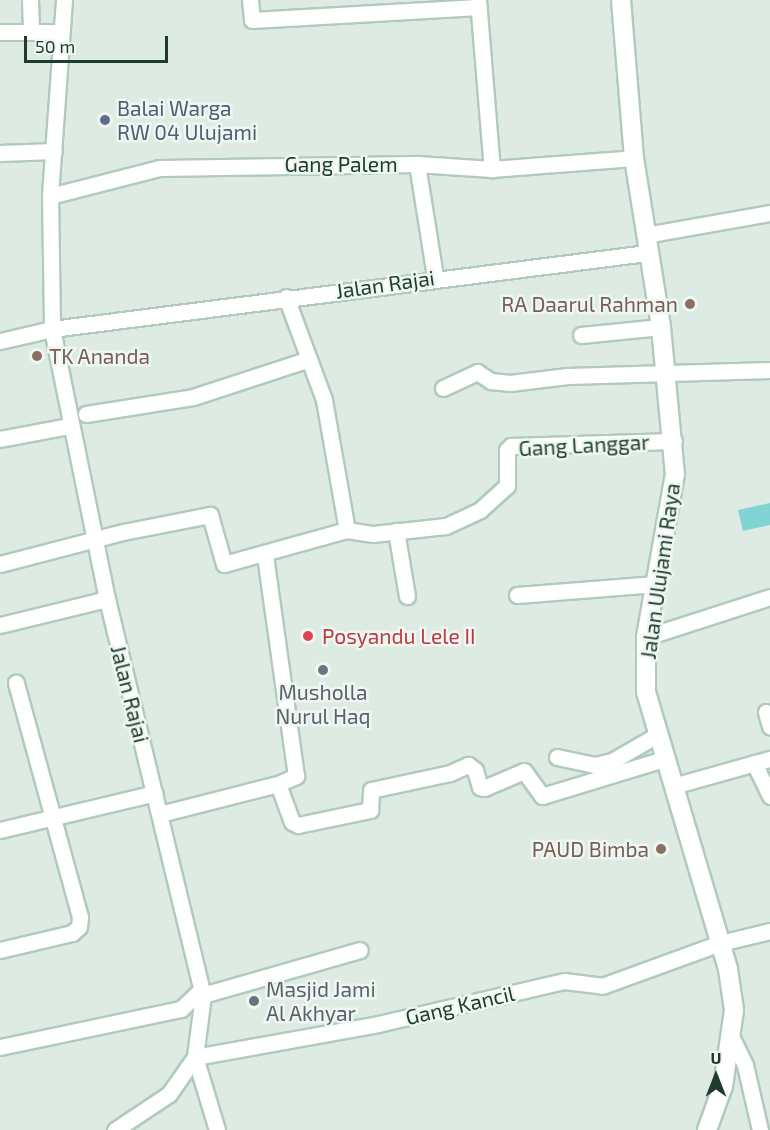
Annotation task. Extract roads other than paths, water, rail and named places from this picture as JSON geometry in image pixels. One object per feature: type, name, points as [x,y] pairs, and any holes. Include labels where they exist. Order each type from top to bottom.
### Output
[{"type":"street","points":[[30,0],[31,32]]},
{"type":"street","name":"Jalan Rajai","points":[[64,0],[50,196],[52,329],[69,426],[107,599],[202,993],[195,1057]]},
{"type":"street","points":[[250,0],[252,20],[479,3],[492,169]]},
{"type":"street","name":"Jalan Ulujami Raya","points":[[621,0],[634,158],[661,327],[674,441],[675,474],[646,637],[646,692],[731,986],[732,1038],[723,1086],[707,1130]]},
{"type":"street","points":[[0,32],[61,32]]},
{"type":"street","points":[[0,153],[54,151]]},
{"type":"street","name":"Gang Palem","points":[[50,196],[159,168],[417,164],[492,169],[634,158]]},
{"type":"street","points":[[417,164],[435,277]]},
{"type":"street","name":"Jalan Rajai","points":[[52,329],[435,277],[646,244],[770,213]]},
{"type":"street","points":[[286,297],[327,411],[347,530]]},
{"type":"street","points":[[581,335],[661,327]]},
{"type":"street","points":[[0,341],[52,329]]},
{"type":"street","points":[[86,414],[193,397],[309,359]]},
{"type":"street","points":[[443,388],[477,372],[491,381],[510,383],[567,376],[770,370]]},
{"type":"street","points":[[0,439],[69,426]]},
{"type":"street","name":"Gang Langgar","points":[[94,540],[210,515],[222,563],[265,555],[347,530],[373,534],[454,524],[480,510],[507,486],[507,450],[512,446],[674,441]]},
{"type":"street","points":[[396,531],[407,596]]},
{"type":"street","points":[[0,564],[94,540]]},
{"type":"street","points":[[160,814],[278,784],[296,776],[297,766],[265,555]]},
{"type":"street","points":[[517,595],[656,584]]},
{"type":"street","points":[[646,637],[770,597]]},
{"type":"street","points":[[0,626],[107,599]]},
{"type":"street","points":[[0,950],[72,933],[79,927],[80,917],[16,683]]},
{"type":"street","points":[[557,757],[595,765],[612,761],[657,735]]},
{"type":"street","points":[[278,784],[292,822],[298,825],[370,810],[371,790],[450,773],[468,765],[475,770],[480,787],[484,788],[524,771],[542,796],[664,759]]},
{"type":"street","points":[[673,786],[770,759]]},
{"type":"street","points":[[754,763],[770,796]]},
{"type":"street","points":[[0,830],[155,793]]},
{"type":"street","name":"Gang Kancil","points":[[195,1057],[378,1024],[564,981],[602,986],[720,943],[770,931]]},
{"type":"street","points":[[0,1047],[181,1009],[202,993],[360,950]]},
{"type":"street","points":[[732,1038],[745,1065],[760,1130]]},
{"type":"street","points":[[115,1130],[169,1094],[195,1057]]},
{"type":"street","points":[[195,1057],[217,1130]]},
{"type":"water","points":[[770,503],[770,525],[743,531],[738,510]]},
{"type":"place","name":"Balai Warga RW 04 Ulujami","points":[[105,120]]},
{"type":"place","name":"RA Daarul Rahman","points":[[690,304]]},
{"type":"place","name":"TK Ananda","points":[[37,356]]},
{"type":"place","name":"Posyandu Lele II","points":[[308,636]]},
{"type":"place","name":"Musholla Nurul Haq","points":[[323,670]]},
{"type":"place","name":"PAUD Bimba","points":[[661,849]]},
{"type":"place","name":"Masjid Jami Al Akhyar","points":[[254,1001]]}]
